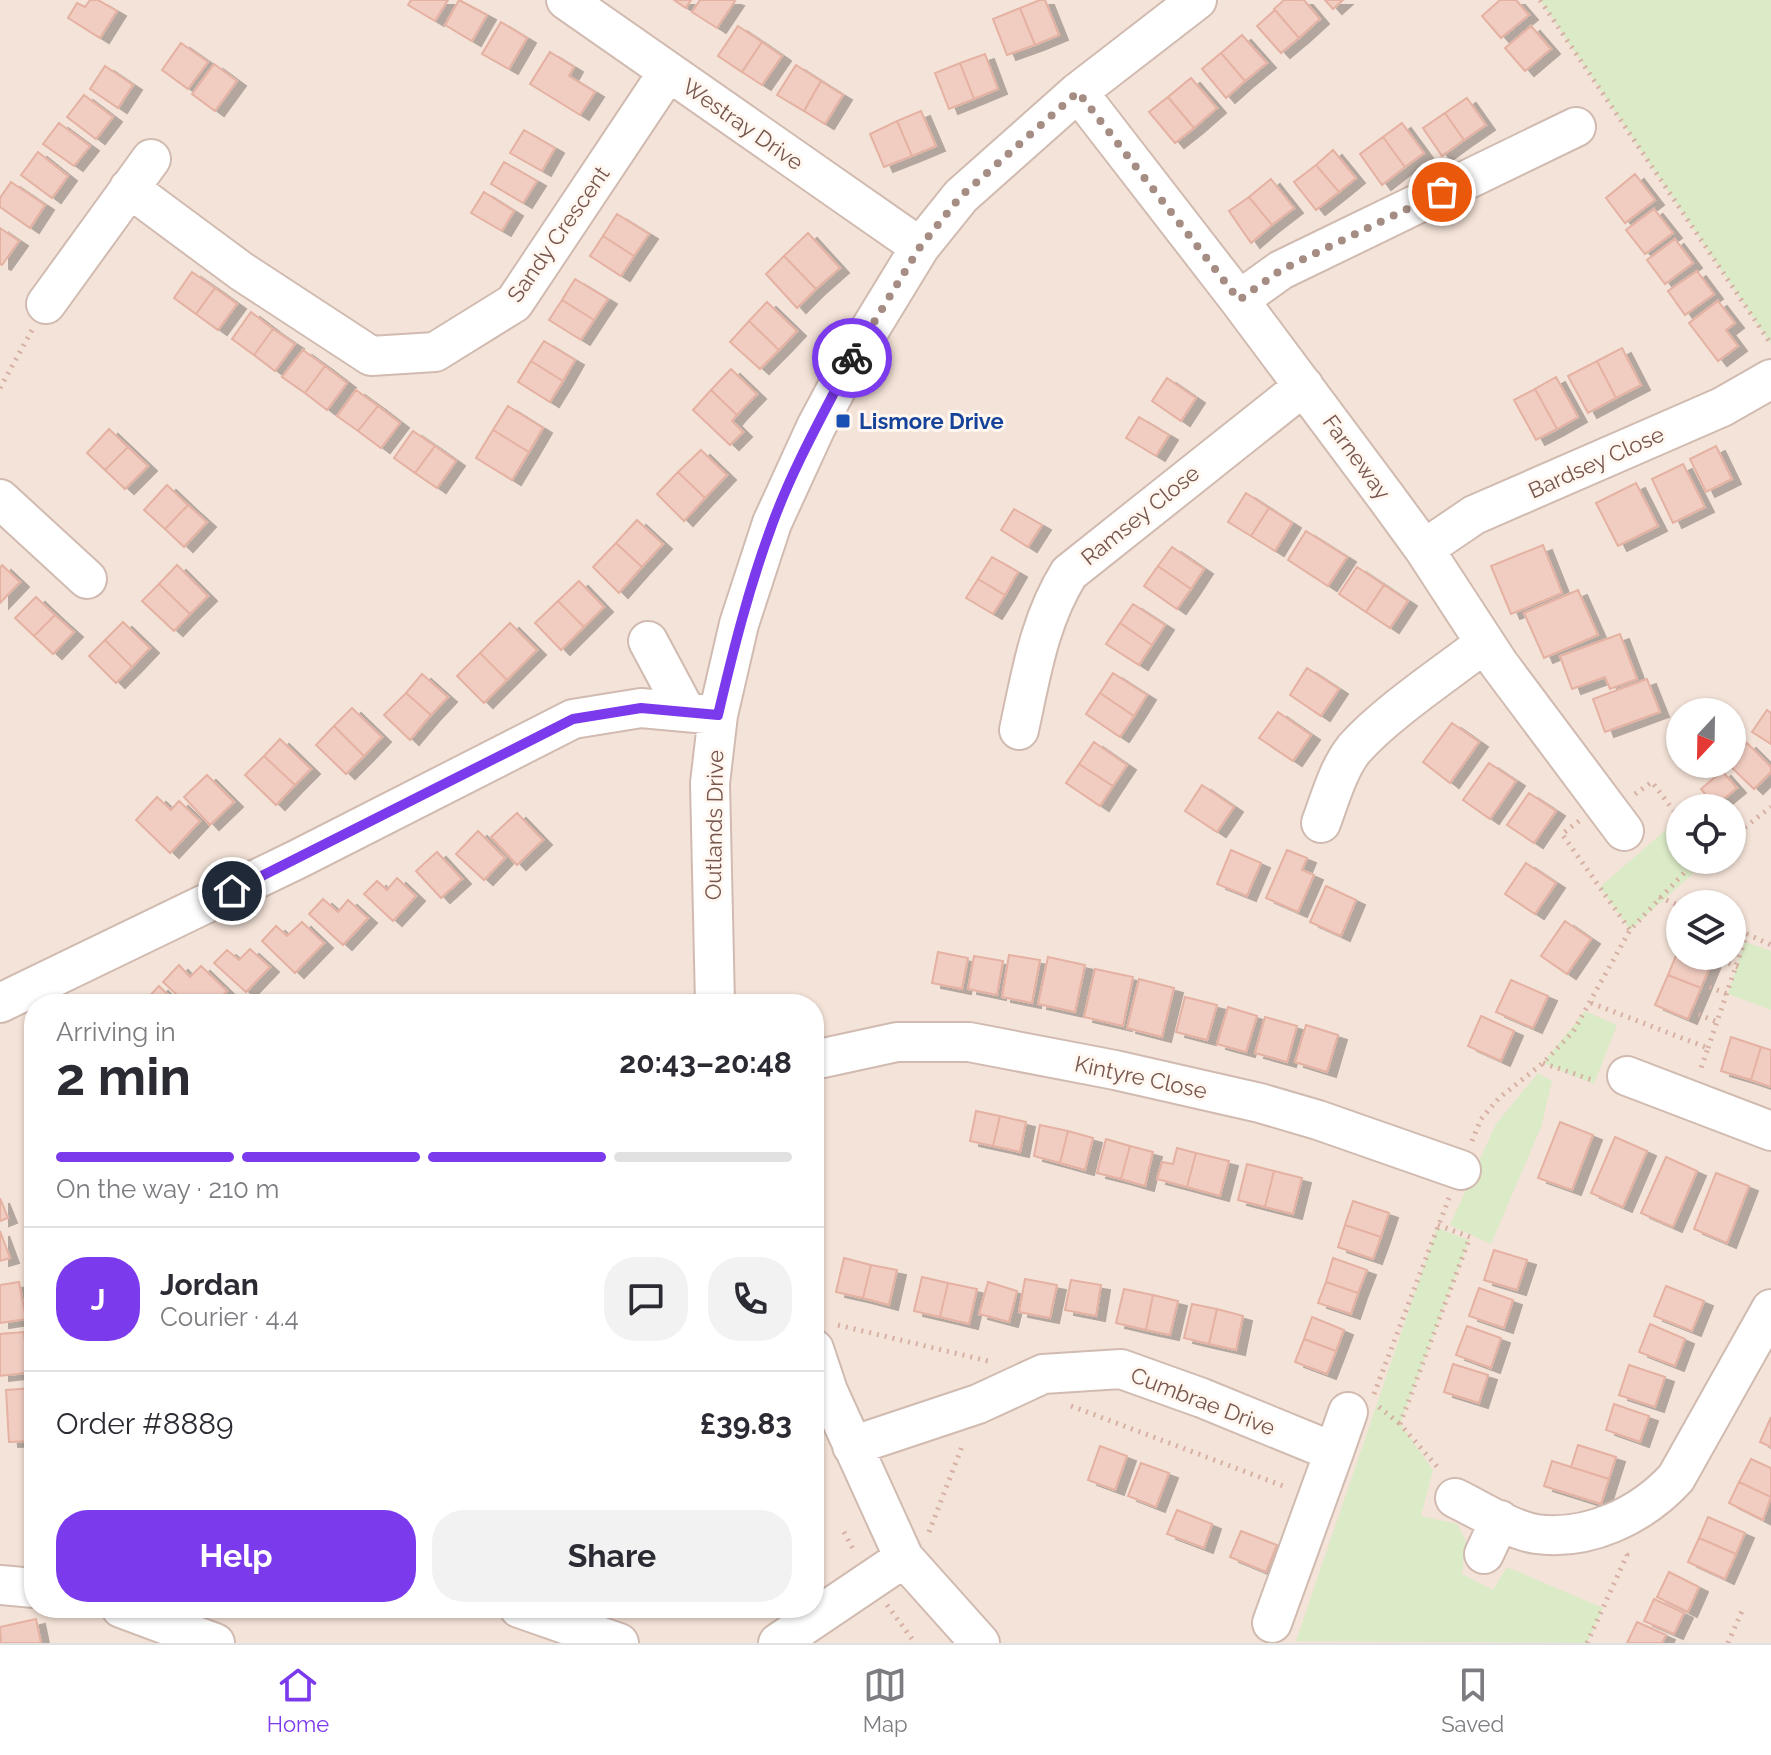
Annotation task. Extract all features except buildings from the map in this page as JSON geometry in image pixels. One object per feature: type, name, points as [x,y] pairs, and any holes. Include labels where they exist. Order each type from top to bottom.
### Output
[{"type":"street","name":"Westray Drive","points":[[566,0],[920,247]]},
{"type":"street","name":"Outlands Drive","points":[[715,994],[710,783],[702,714],[739,624],[783,498],[816,427],[856,352],[920,247],[961,196],[1078,92],[1197,0]]},
{"type":"street","name":"Sandy Crescent","points":[[46,304],[140,174],[241,271],[371,356],[435,352],[514,303],[668,72]]},
{"type":"street","name":"Farneway","points":[[1078,92],[1304,386],[1424,549],[1485,643],[1613,815]]},
{"type":"street","points":[[1239,300],[1281,270],[1576,127]]},
{"type":"street","name":"Bardsey Close","points":[[1424,549],[1474,515],[1722,407],[1771,379]]},
{"type":"street","name":"Ramsey Close","points":[[1019,730],[1043,626],[1054,597],[1069,573],[1304,386]]},
{"type":"street","points":[[0,499],[87,579]]},
{"type":"street","points":[[648,641],[702,714]]},
{"type":"street","points":[[1321,823],[1352,751],[1379,725],[1485,643]]},
{"type":"street","points":[[0,1003],[298,859],[573,719],[641,708],[702,714]]},
{"type":"street","name":"Kintyre Close","points":[[824,1058],[897,1042],[969,1042],[1115,1070],[1260,1103],[1461,1170]]},
{"type":"street","points":[[1627,1076],[1771,1131]]},
{"type":"street","points":[[1450,1487],[1500,1520],[1533,1533],[1570,1535],[1611,1524],[1659,1496],[1676,1478],[1771,1309]]},
{"type":"street","points":[[824,1360],[828,1391],[909,1564],[980,1643]]},
{"type":"street","name":"Cumbrae Drive","points":[[852,1446],[978,1404],[1031,1380],[1121,1369],[1334,1452]]},
{"type":"street","points":[[1272,1623],[1348,1412]]},
{"type":"street","points":[[1484,1554],[1500,1520]]},
{"type":"street","points":[[824,1615],[909,1564]]},
{"type":"street","points":[[0,1585],[24,1587]]},
{"type":"street","points":[[148,1618],[215,1643]]},
{"type":"street","points":[[548,1618],[619,1643]]},
{"type":"street","points":[[778,1643],[819,1618]]},
{"type":"path","points":[[1540,0],[1771,344]]},
{"type":"path","points":[[0,388],[46,304]]},
{"type":"path","points":[[1630,930],[1562,834],[1613,815],[1652,782],[1666,800]]},
{"type":"path","points":[[1746,826],[1771,807]]},
{"type":"path","points":[[1450,1487],[1400,1424],[1371,1402],[1438,1225],[1481,1119],[1499,1098],[1543,1063],[1573,1032],[1630,930],[1684,874]]},
{"type":"path","points":[[1659,897],[1666,900]]},
{"type":"path","points":[[1746,938],[1747,934],[1771,945]]},
{"type":"path","points":[[1690,1099],[1737,970]]},
{"type":"path","points":[[1702,984],[1728,994]]},
{"type":"path","points":[[1591,1003],[1708,1048]]},
{"type":"path","points":[[1691,1011],[1717,1022]]},
{"type":"path","points":[[1543,1063],[1597,1081],[1627,1076]]},
{"type":"path","points":[[1400,1424],[1470,1237],[1438,1225]]},
{"type":"path","points":[[824,1337],[1031,1380],[1317,1499]]},
{"type":"path","points":[[909,1564],[978,1404]]},
{"type":"path","points":[[1587,1643],[1627,1555],[1611,1524]]},
{"type":"path","points":[[1728,1643],[1742,1611]]},
{"type":"shaded area","points":[[0,0],[1771,0],[1771,1643],[0,1643]]},
{"type":"green space","points":[[1540,0],[1771,0],[1771,344]]},
{"type":"green space","points":[[1666,830],[1666,874],[1692,874],[1675,890],[1666,890],[1666,898],[1630,930],[1600,887]]},
{"type":"green space","points":[[1746,942],[1771,951],[1771,1010],[1728,994],[1736,970],[1746,970]]},
{"type":"green space","points":[[1585,1011],[1617,1025],[1594,1084],[1543,1063]]},
{"type":"green space","points":[[1538,1073],[1552,1081],[1541,1127],[1491,1244],[1450,1225],[1496,1124]]},
{"type":"green space","points":[[1437,1228],[1469,1240],[1400,1424],[1433,1470],[1421,1516],[1457,1524],[1466,1541],[1462,1574],[1493,1590],[1507,1567],[1603,1608],[1587,1643],[1296,1641]]},
{"type":"way so far","points":[[852,358],[920,247],[961,196],[1078,92],[1239,300],[1281,270],[1442,192]]},
{"type":"place","name":"Lismore Drive","points":[[843,421]]},
{"type":"route","points":[[232,891],[573,719],[641,708],[718,715],[739,624],[772,523],[852,358]]}]
